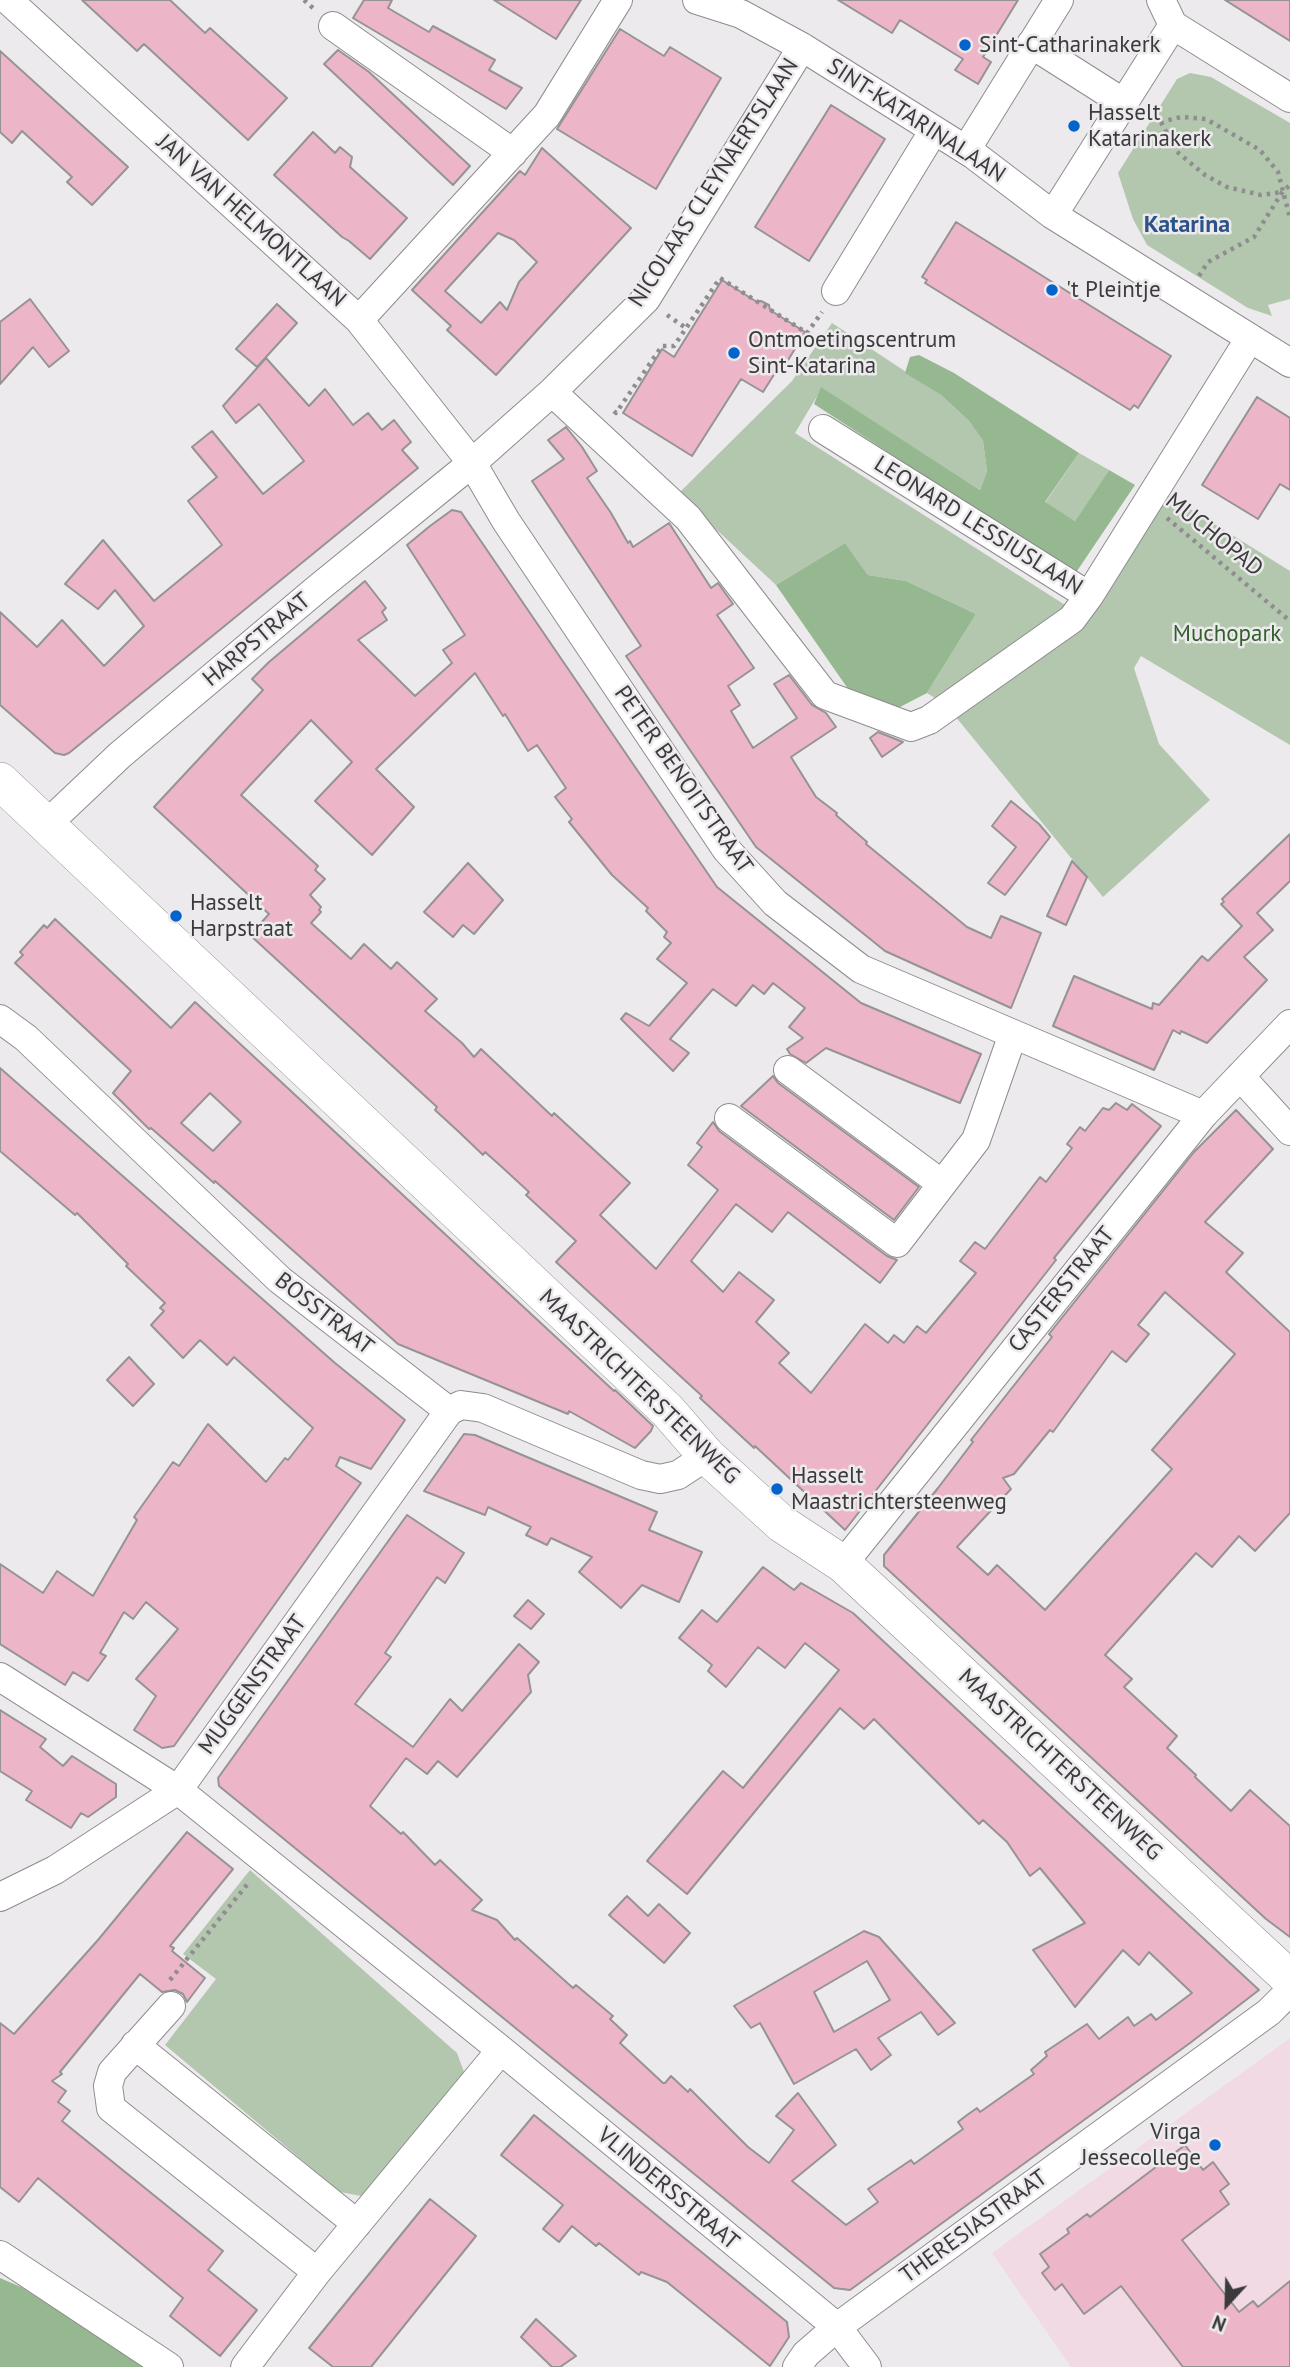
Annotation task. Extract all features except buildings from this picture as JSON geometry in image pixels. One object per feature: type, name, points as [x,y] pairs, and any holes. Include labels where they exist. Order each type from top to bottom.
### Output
[{"type":"main road","name":"MAASTRICHTERSTEENWEG","points":[[0,781],[667,1410],[707,1456],[782,1524],[843,1564],[1289,1977]]},
{"type":"street","name":"JAN VAN HELMONTLAAN","points":[[8,0],[359,320],[472,463]]},
{"type":"street","points":[[359,320],[547,115],[618,0]]},
{"type":"street","name":"SINT-KATARINALAAN","points":[[697,0],[740,13],[802,47],[966,150],[1053,215],[1290,363]]},
{"type":"street","points":[[966,150],[1059,0]]},
{"type":"street","points":[[1053,215],[1124,103],[1165,6],[1290,98]]},
{"type":"street","points":[[333,26],[513,153]]},
{"type":"street","points":[[1031,44],[1124,103]]},
{"type":"street","name":"NICOLAAS CLEYNAERTSLAAN","points":[[472,463],[552,392],[646,299],[802,47]]},
{"type":"street","points":[[836,291],[934,130]]},
{"type":"street","name":"LEONARD LESSIUSLAAN","points":[[823,429],[1089,596],[1250,338]]},
{"type":"street","points":[[552,392],[688,518],[825,695],[837,700],[912,727],[929,720],[1072,619],[1089,596]]},
{"type":"street","name":"HARPSTRAAT","points":[[47,824],[121,755],[317,589],[472,463]]},
{"type":"street","name":"PETER BENOITSTRAAT","points":[[472,463],[506,521],[726,849],[775,903],[860,969],[1203,1115]]},
{"type":"street","name":"BOSSTRAAT","points":[[0,1019],[26,1038],[280,1280],[449,1411]]},
{"type":"street","name":"CASTERSTRAAT","points":[[843,1564],[1203,1115],[1290,1024]]},
{"type":"street","points":[[729,1118],[897,1242],[976,1140],[1013,1034]]},
{"type":"street","points":[[788,1070],[942,1184]]},
{"type":"street","points":[[1240,1076],[1290,1130]]},
{"type":"street","points":[[449,1411],[461,1405],[483,1408],[641,1475],[660,1479],[678,1475],[707,1456]]},
{"type":"street","name":"MUGGENSTRAAT","points":[[0,1897],[55,1870],[178,1790],[449,1411]]},
{"type":"street","name":"VLINDERSSTRAAT","points":[[0,1678],[178,1790],[837,2327],[867,2367]]},
{"type":"street","name":"THERESIASTRAAT","points":[[797,2367],[806,2354],[837,2327],[1269,2012],[1289,1977]]},
{"type":"street","points":[[171,2006],[112,2072],[108,2086],[111,2108],[317,2272]]},
{"type":"street","points":[[135,2045],[357,2224]]},
{"type":"street","points":[[245,2367],[317,2272],[500,2050]]},
{"type":"street","points":[[0,2255],[169,2367]]},
{"type":"path","points":[[1124,103],[1161,122],[1176,151],[1205,175],[1227,187],[1261,195],[1283,191]]},
{"type":"path","points":[[1161,122],[1181,117],[1206,118],[1260,150],[1278,172],[1290,218]]},
{"type":"path","points":[[1185,297],[1208,262],[1254,237],[1283,191],[1290,185]]},
{"type":"path","points":[[607,405],[616,413],[662,346],[674,346],[720,278],[807,333],[836,291]]},
{"type":"path","name":"MUCHOPAD","points":[[1147,503],[1205,548],[1290,621]]},
{"type":"shaded area","name":"Virga Jessecollege","points":[[1290,2038],[1290,2367],[1071,2367],[992,2253]]},
{"type":"green space","points":[[1190,73],[1211,77],[1290,123],[1290,299],[1268,305],[1272,316],[1248,308],[1147,245],[1133,219],[1118,173],[1177,79]]},
{"type":"green space","name":"Muchopark","points":[[832,323],[941,395],[969,421],[983,441],[987,471],[980,490],[822,388],[795,433],[1073,610],[1168,495],[1290,571],[1290,745],[1141,656],[1134,668],[1159,744],[1210,800],[1103,897],[946,705],[927,693],[976,614],[906,581],[868,575],[845,543],[776,585],[678,494],[792,381]]},
{"type":"green space","points":[[919,355],[954,373],[1079,453],[1045,502],[1075,521],[1109,470],[1135,485],[1075,574],[814,404],[821,387],[980,490],[987,471],[983,441],[969,421],[941,395],[905,373],[910,357]]},
{"type":"green space","points":[[1079,453],[1109,470],[1075,521],[1045,503]]},
{"type":"green space","points":[[845,543],[868,575],[906,581],[976,614],[927,693],[871,722],[776,585]]},
{"type":"green space","points":[[250,1870],[457,2053],[464,2072],[374,2189],[361,2196],[340,2192],[165,2045],[216,1979],[183,1954]]},
{"type":"green space","points":[[0,2278],[21,2287],[148,2367],[0,2367]]},
{"type":"place","name":"Sint-Catharinakerk","points":[[965,45]]},
{"type":"place","name":"Hasselt Katarinakerk","points":[[1074,126]]},
{"type":"place","name":"'t Pleintje","points":[[1052,290]]},
{"type":"place","name":"Ontmoetingscentrum Sint-Katarina","points":[[734,353]]},
{"type":"place","name":"Hasselt Harpstraat","points":[[176,916]]},
{"type":"place","name":"Hasselt Maastrichtersteenweg","points":[[777,1489]]},
{"type":"place","name":"Virga Jessecollege","points":[[1215,2145]]},
{"type":"district","name":"Katarina","points":[[1187,225]]}]
